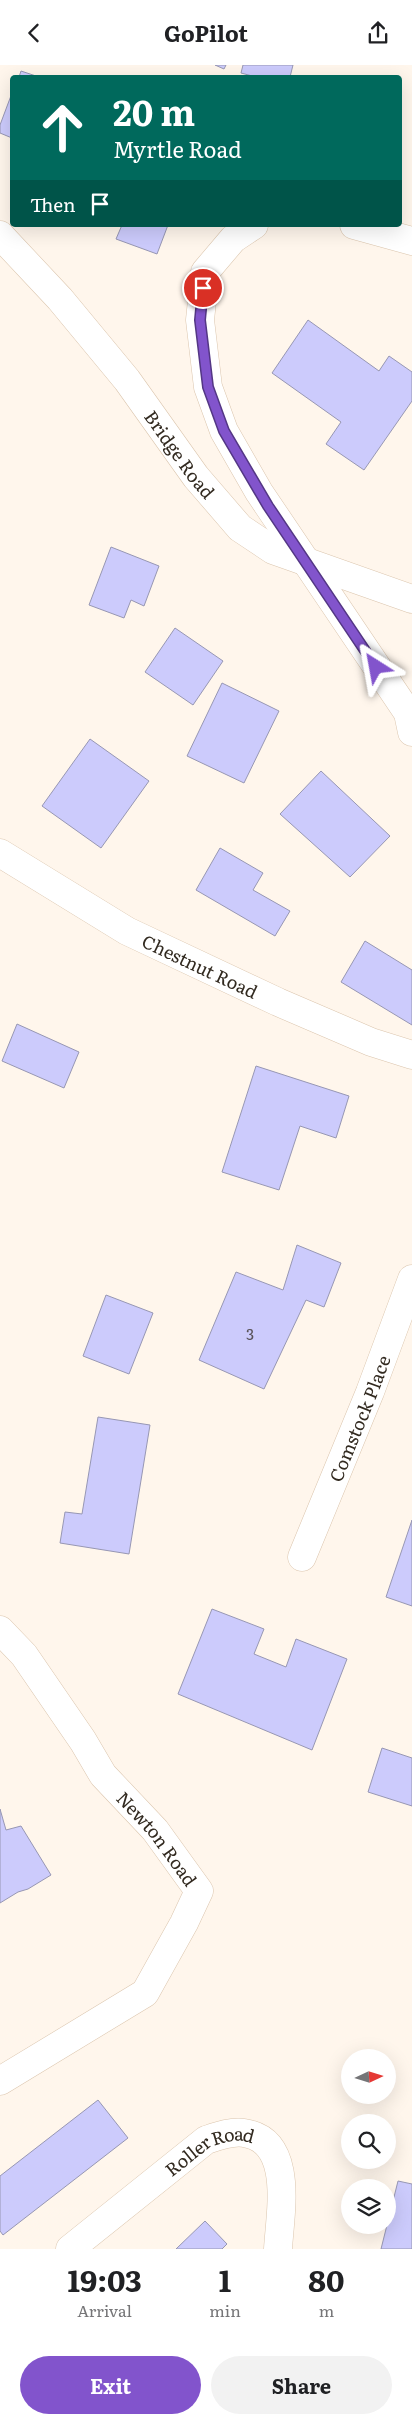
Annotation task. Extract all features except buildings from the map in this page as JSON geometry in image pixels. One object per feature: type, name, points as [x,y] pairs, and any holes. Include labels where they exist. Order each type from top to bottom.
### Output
[{"type":"street","points":[[251,227],[233,239],[205,272],[200,320],[208,387],[224,431],[259,492],[408,713],[412,732]]},
{"type":"street","points":[[361,227],[412,241]]},
{"type":"street","name":"Bridge Road","points":[[0,235],[60,299],[128,380],[196,477],[240,528],[273,550],[412,599]]},
{"type":"street","name":"Chestnut Road","points":[[0,853],[127,931],[320,1020],[371,1042],[412,1055]]},
{"type":"street","name":"Comstock Place","points":[[302,1557],[370,1392],[412,1279]]},
{"type":"street","name":"Newton Road","points":[[0,1630],[24,1655],[83,1741],[103,1775],[155,1830],[199,1891],[184,1923],[145,1993],[0,2081]]},
{"type":"street","name":"Roller Road","points":[[70,2249],[206,2140],[228,2133],[244,2133],[262,2140],[276,2157],[282,2175],[278,2249]]},
{"type":"route","points":[[203,288],[200,320],[208,387],[224,431],[268,506],[376,667]]}]
